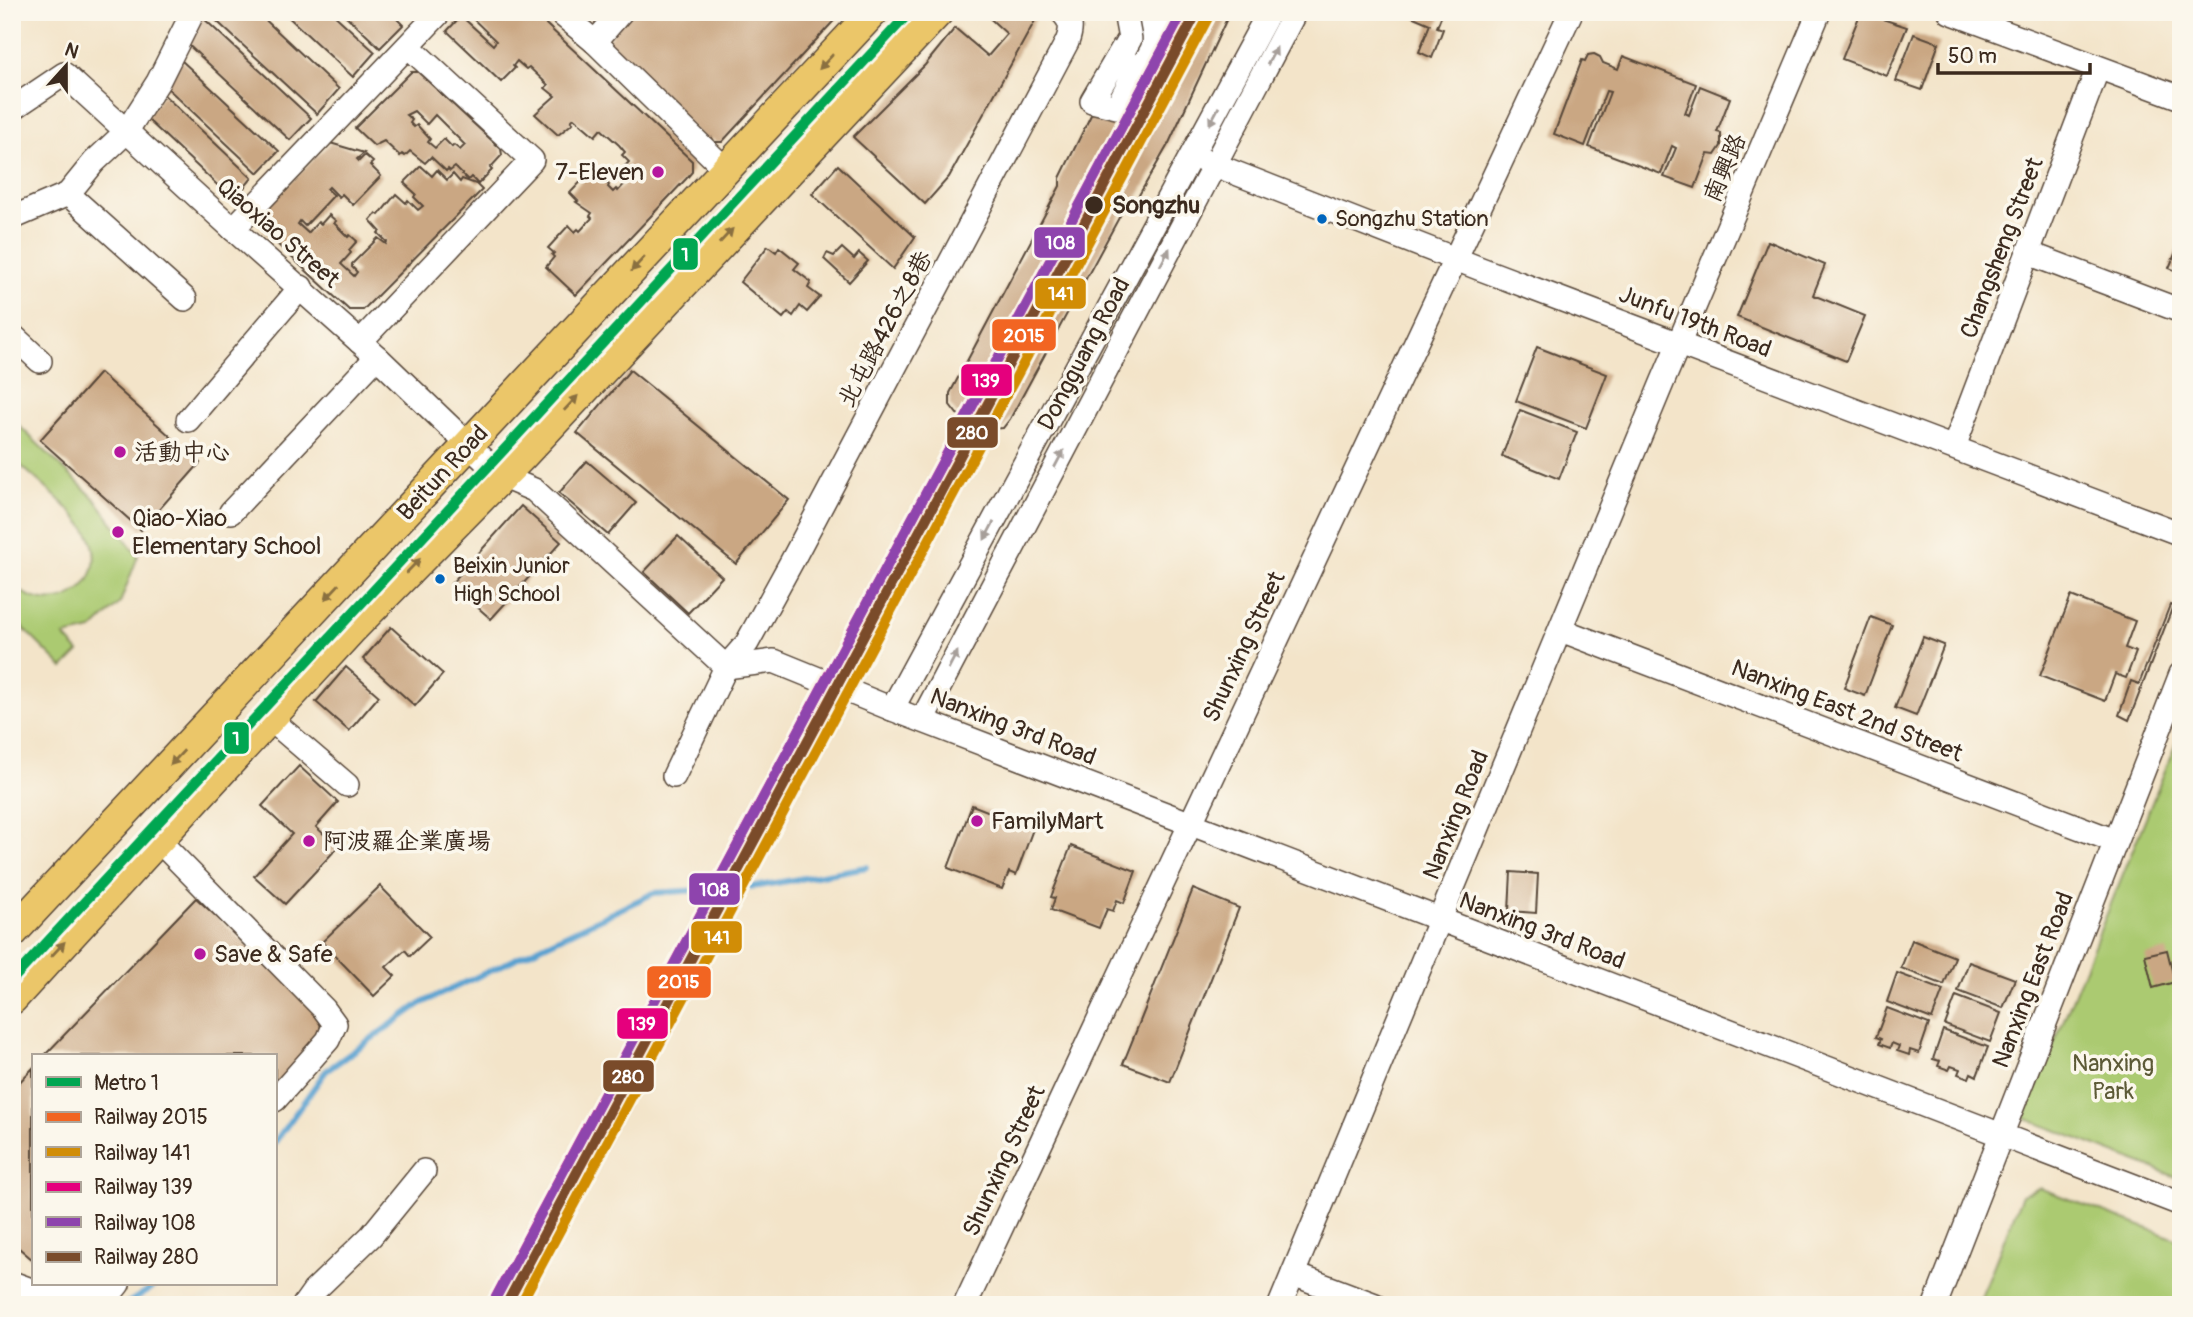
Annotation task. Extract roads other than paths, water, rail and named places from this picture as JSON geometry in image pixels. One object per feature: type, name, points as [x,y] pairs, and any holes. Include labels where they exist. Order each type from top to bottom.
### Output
[{"type":"main road","name":"Beitun Road","points":[[12,933],[873,12]]},
{"type":"main road","name":"Beitun Road","points":[[12,999],[350,631],[938,12]]},
{"type":"street","points":[[12,219],[68,194],[94,162],[126,132],[158,82],[193,12]]},
{"type":"street","points":[[233,229],[440,12]]},
{"type":"street","points":[[559,12],[595,43],[726,170]]},
{"type":"street","points":[[595,43],[621,12]]},
{"type":"street","name":"北屯路426之8巷","points":[[674,776],[726,667],[747,643],[792,561],[1068,42],[1072,30],[1070,22],[1062,12]]},
{"type":"street","points":[[1125,12],[1128,44]]},
{"type":"street","points":[[1144,12],[1093,101],[1116,107],[1166,12]]},
{"type":"street","name":"Dongguang Road","points":[[922,720],[1203,160],[1269,12]]},
{"type":"street","name":"Dongguang Road","points":[[892,709],[1203,160],[1295,12]]},
{"type":"street","name":"Shunxing Street","points":[[965,1305],[1571,12]]},
{"type":"street","name":"南興路","points":[[1680,344],[1819,12]]},
{"type":"street","points":[[1950,12],[2181,98]]},
{"type":"street","points":[[231,512],[532,160],[408,46]]},
{"type":"street","name":"Changsheng Street","points":[[1954,447],[2098,68]]},
{"type":"street","name":"Qiaoxiao Street","points":[[12,109],[64,74],[369,349],[500,476]]},
{"type":"street","name":"Junfu 19th Road","points":[[1203,160],[2181,534]]},
{"type":"street","points":[[68,194],[185,299]]},
{"type":"street","points":[[2028,253],[2181,311]]},
{"type":"street","points":[[188,420],[301,287]]},
{"type":"street","points":[[12,335],[40,361]]},
{"type":"street","name":"Nanxing Road","points":[[1280,1305],[1680,344]]},
{"type":"street","points":[[500,476],[534,490],[726,667]]},
{"type":"street","name":"Nanxing East 2nd Street","points":[[1561,630],[2115,841]]},
{"type":"street","name":"Nanxing 3rd Road","points":[[726,667],[774,661],[892,709],[2181,1204]]},
{"type":"street","name":"Nanxing East Road","points":[[1935,1305],[2181,674]]},
{"type":"street","points":[[270,719],[348,785]]},
{"type":"street","points":[[158,840],[324,1009],[335,1024],[328,1040],[276,1099]]},
{"type":"street","points":[[304,1305],[314,1291],[371,1236],[424,1171]]},
{"type":"street","points":[[1293,1274],[1374,1305]]},
{"type":"street","points":[[12,1283],[54,1298],[114,1289],[116,1286]]},
{"type":"waterway","points":[[276,1141],[326,1071],[420,1004],[654,893],[759,886],[867,867]]},
{"type":"waterway","points":[[125,1305],[155,1286]]},
{"type":"metro line","name":"1","points":[[12,980],[910,12]]},
{"type":"rail line","name":"139","points":[[495,1299],[1183,12]]},
{"type":"rail line","name":"108","points":[[492,1305],[1183,12]]},
{"type":"rail line","name":"2015","points":[[506,1305],[1197,12]]},
{"type":"rail line","name":"280","points":[[506,1305],[1194,18]]},
{"type":"rail line","name":"141","points":[[520,1305],[1208,18]]},
{"type":"place","name":"7-Eleven","points":[[658,172]]},
{"type":"place","name":"Songzhu","points":[[1094,205]]},
{"type":"place","name":"Songzhu Station","points":[[1322,219]]},
{"type":"place","name":"活動中心","points":[[120,452]]},
{"type":"place","name":"Qiao-Xiao Elementary School","points":[[118,532]]},
{"type":"place","name":"Beixin Junior High School","points":[[440,579]]},
{"type":"place","name":"FamilyMart","points":[[977,821]]},
{"type":"place","name":"阿波羅企業廣場","points":[[309,841]]},
{"type":"place","name":"Save & Safe","points":[[200,954]]},
{"type":"park label","name":"Nanxing Park","points":[[2113,1077]]}]
